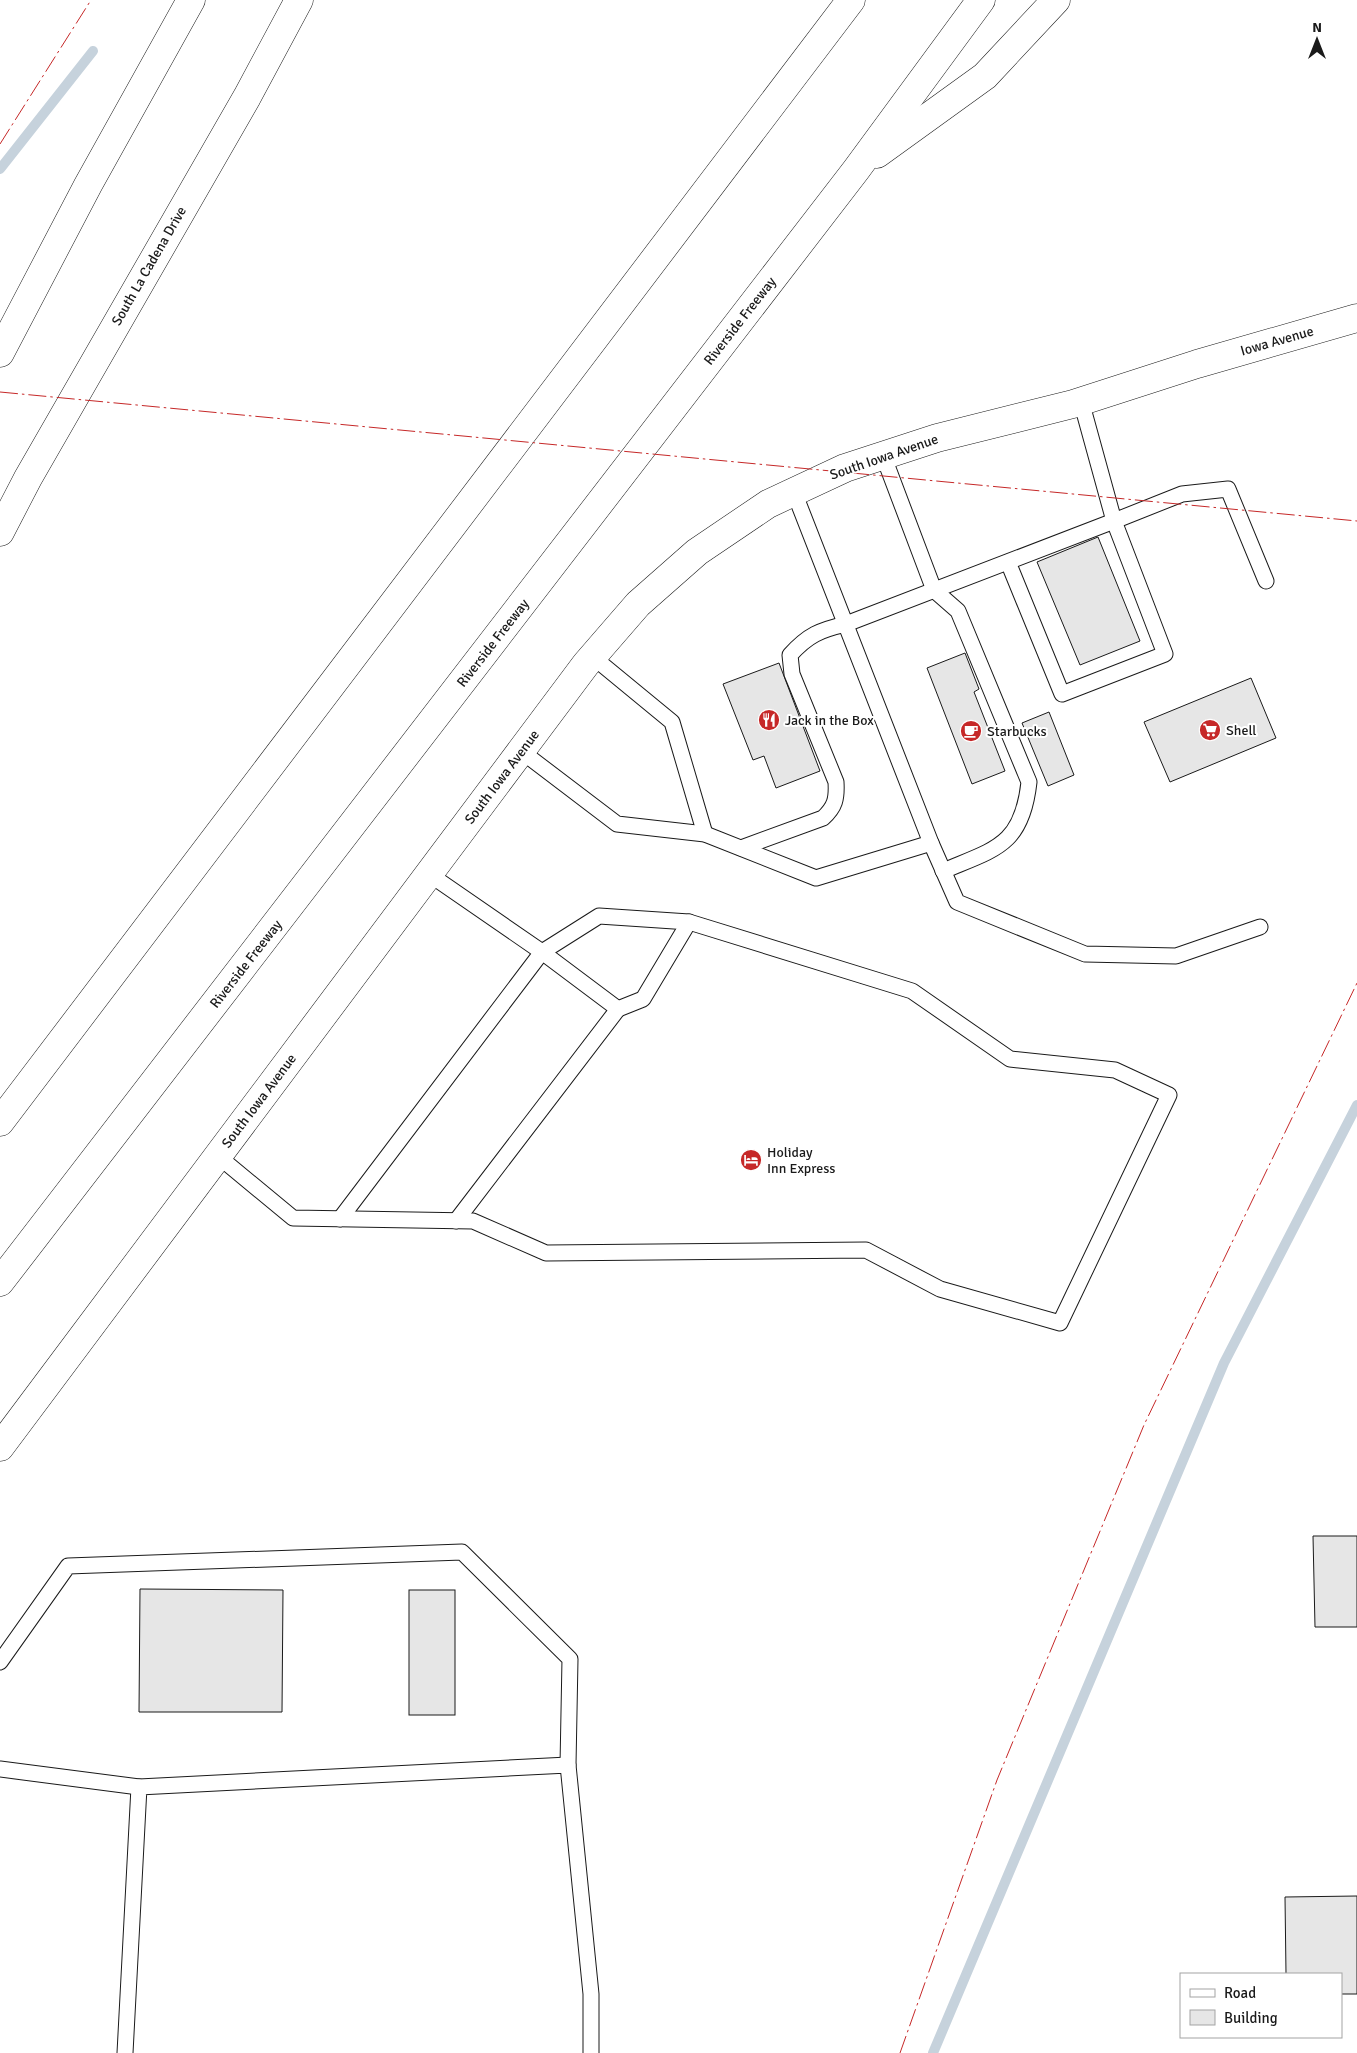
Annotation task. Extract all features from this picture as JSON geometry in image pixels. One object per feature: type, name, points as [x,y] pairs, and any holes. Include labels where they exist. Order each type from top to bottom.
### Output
[{"type":"main road","points":[[0,353],[88,185],[191,0]]},
{"type":"main road","name":"South La Cadena Drive","points":[[0,532],[28,478],[247,97],[298,0]]},
{"type":"main road","points":[[0,1122],[851,0]]},
{"type":"main road","name":"Riverside Freeway","points":[[0,1282],[856,170],[982,0]]},
{"type":"main road","points":[[856,170],[985,76],[1056,0]]},
{"type":"main road","name":"Iowa Avenue","points":[[1197,364],[1357,318]]},
{"type":"main road","name":"South Iowa Avenue","points":[[0,1447],[521,751],[593,657],[638,604],[697,552],[768,504],[845,468],[937,438],[1081,401],[1197,364]]},
{"type":"lane","points":[[1008,562],[1062,694],[1165,654],[1114,521],[1081,401]]},
{"type":"lane","points":[[883,456],[934,590],[958,612],[1028,782],[1023,813],[1010,837],[995,849],[943,871]]},
{"type":"lane","points":[[741,848],[823,818],[834,808],[837,796],[836,782],[792,674],[790,655],[802,642],[818,631],[846,624],[1182,494],[1228,490],[1266,581]]},
{"type":"lane","points":[[794,492],[931,843],[957,902],[1085,954],[1176,956],[1260,927]]},
{"type":"lane","points":[[593,657],[672,722],[705,834]]},
{"type":"lane","points":[[521,751],[617,824],[705,834],[816,878],[931,843]]},
{"type":"lane","points":[[429,874],[542,952],[618,1009]]},
{"type":"lane","points":[[218,1156],[293,1218],[473,1222],[546,1253],[866,1250],[940,1289],[1060,1323],[1169,1095],[1115,1070],[1010,1059],[912,991],[689,922],[599,916],[542,952],[340,1219]]},
{"type":"lane","points":[[456,1222],[618,1009],[644,999],[689,922]]},
{"type":"lane","points":[[0,1662],[68,1566],[462,1552],[570,1659],[568,1765],[591,1994],[591,2053]]},
{"type":"lane","points":[[0,1768],[139,1788],[568,1765]]},
{"type":"lane","points":[[125,2053],[139,1788]]},
{"type":"building","points":[[1098,537],[1140,641],[1080,665],[1037,562]]},
{"type":"building","name":"Starbucks","points":[[965,653],[979,689],[974,692],[1005,771],[972,784],[927,668]]},
{"type":"building","name":"Jack in the Box","points":[[779,663],[820,771],[776,788],[764,756],[753,760],[723,684]]},
{"type":"building","name":"Shell","points":[[1251,678],[1276,738],[1170,782],[1144,722]]},
{"type":"building","points":[[1049,712],[1074,775],[1048,786],[1022,723]]},
{"type":"building","points":[[1313,1536],[1357,1536],[1357,1627],[1315,1627]]},
{"type":"building","points":[[140,1589],[283,1590],[282,1712],[139,1712]]},
{"type":"building","points":[[409,1590],[455,1590],[455,1715],[409,1715]]},
{"type":"building","points":[[1357,1896],[1357,1994],[1342,1994],[1342,1973],[1286,1973],[1285,1897]]},
{"type":"waterway","points":[[0,169],[93,51]]},
{"type":"waterway","points":[[933,2053],[1224,1363],[1357,1105]]},
{"type":"power","points":[[0,144],[91,0]]},
{"type":"power","points":[[0,392],[1357,521]]},
{"type":"power","points":[[900,2053],[997,1780],[1144,1425],[1357,983]]},
{"type":"place","name":"Jack in the Box","points":[[769,720]]},
{"type":"place","name":"Shell","points":[[1210,730]]},
{"type":"place","name":"Starbucks","points":[[971,731]]},
{"type":"place","name":"Holiday Inn Express","points":[[751,1160]]}]
